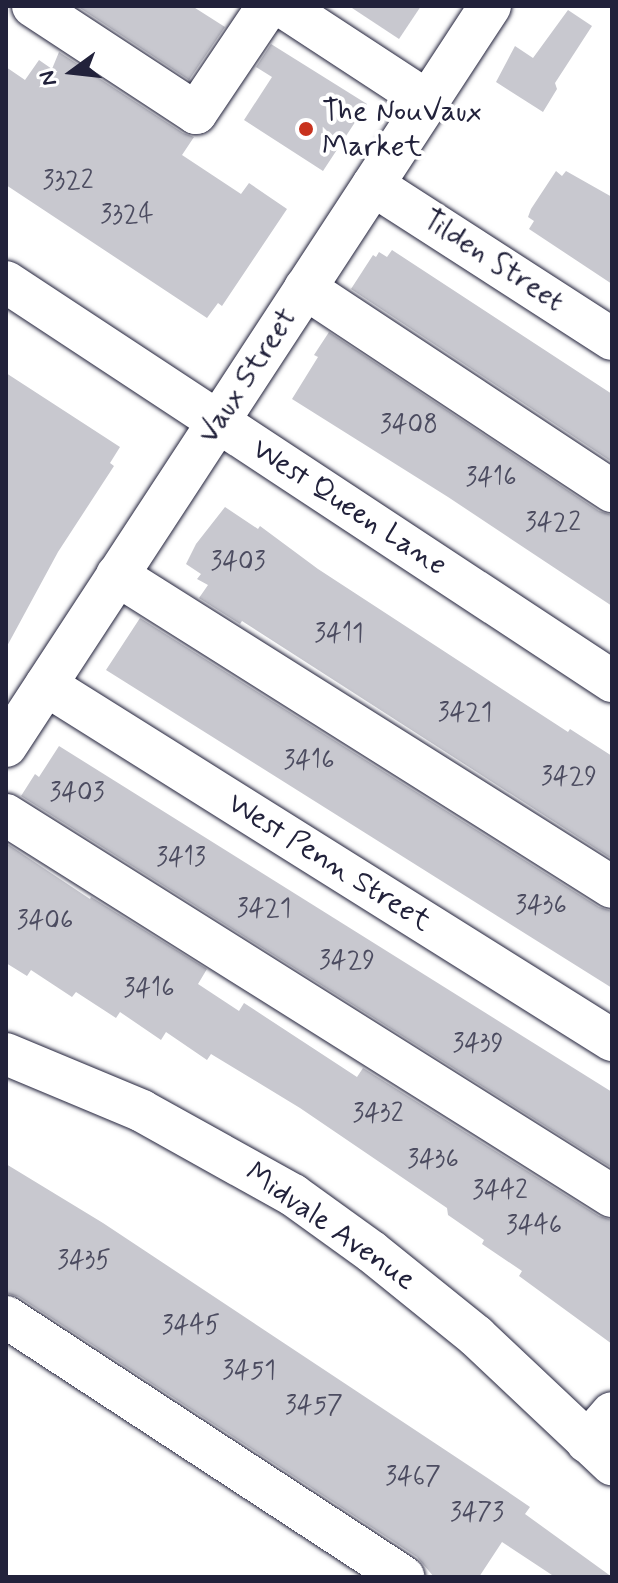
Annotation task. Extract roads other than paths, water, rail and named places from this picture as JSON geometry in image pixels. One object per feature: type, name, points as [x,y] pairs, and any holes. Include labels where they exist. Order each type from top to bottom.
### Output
[{"type":"street","points":[[33,6],[196,113],[268,6]]},
{"type":"street","points":[[282,6],[427,101]]},
{"type":"street","name":"Vaux Street","points":[[6,746],[27,697],[117,575],[490,6]]},
{"type":"street","name":"Tilden Street","points":[[373,185],[612,339]]},
{"type":"street","name":"West Queen Lane","points":[[6,282],[612,681]]},
{"type":"street","points":[[305,288],[612,491]]},
{"type":"street","points":[[117,575],[612,887]]},
{"type":"street","name":"West Penn Street","points":[[27,697],[612,1040]]},
{"type":"street","points":[[6,815],[612,1196]]},
{"type":"street","name":"Midvale Avenue","points":[[6,1054],[142,1111],[293,1195],[430,1297],[604,1440]]},
{"type":"street","points":[[6,1317],[404,1577]]},
{"type":"place","name":"The NouVaux Market","points":[[306,129]]}]
